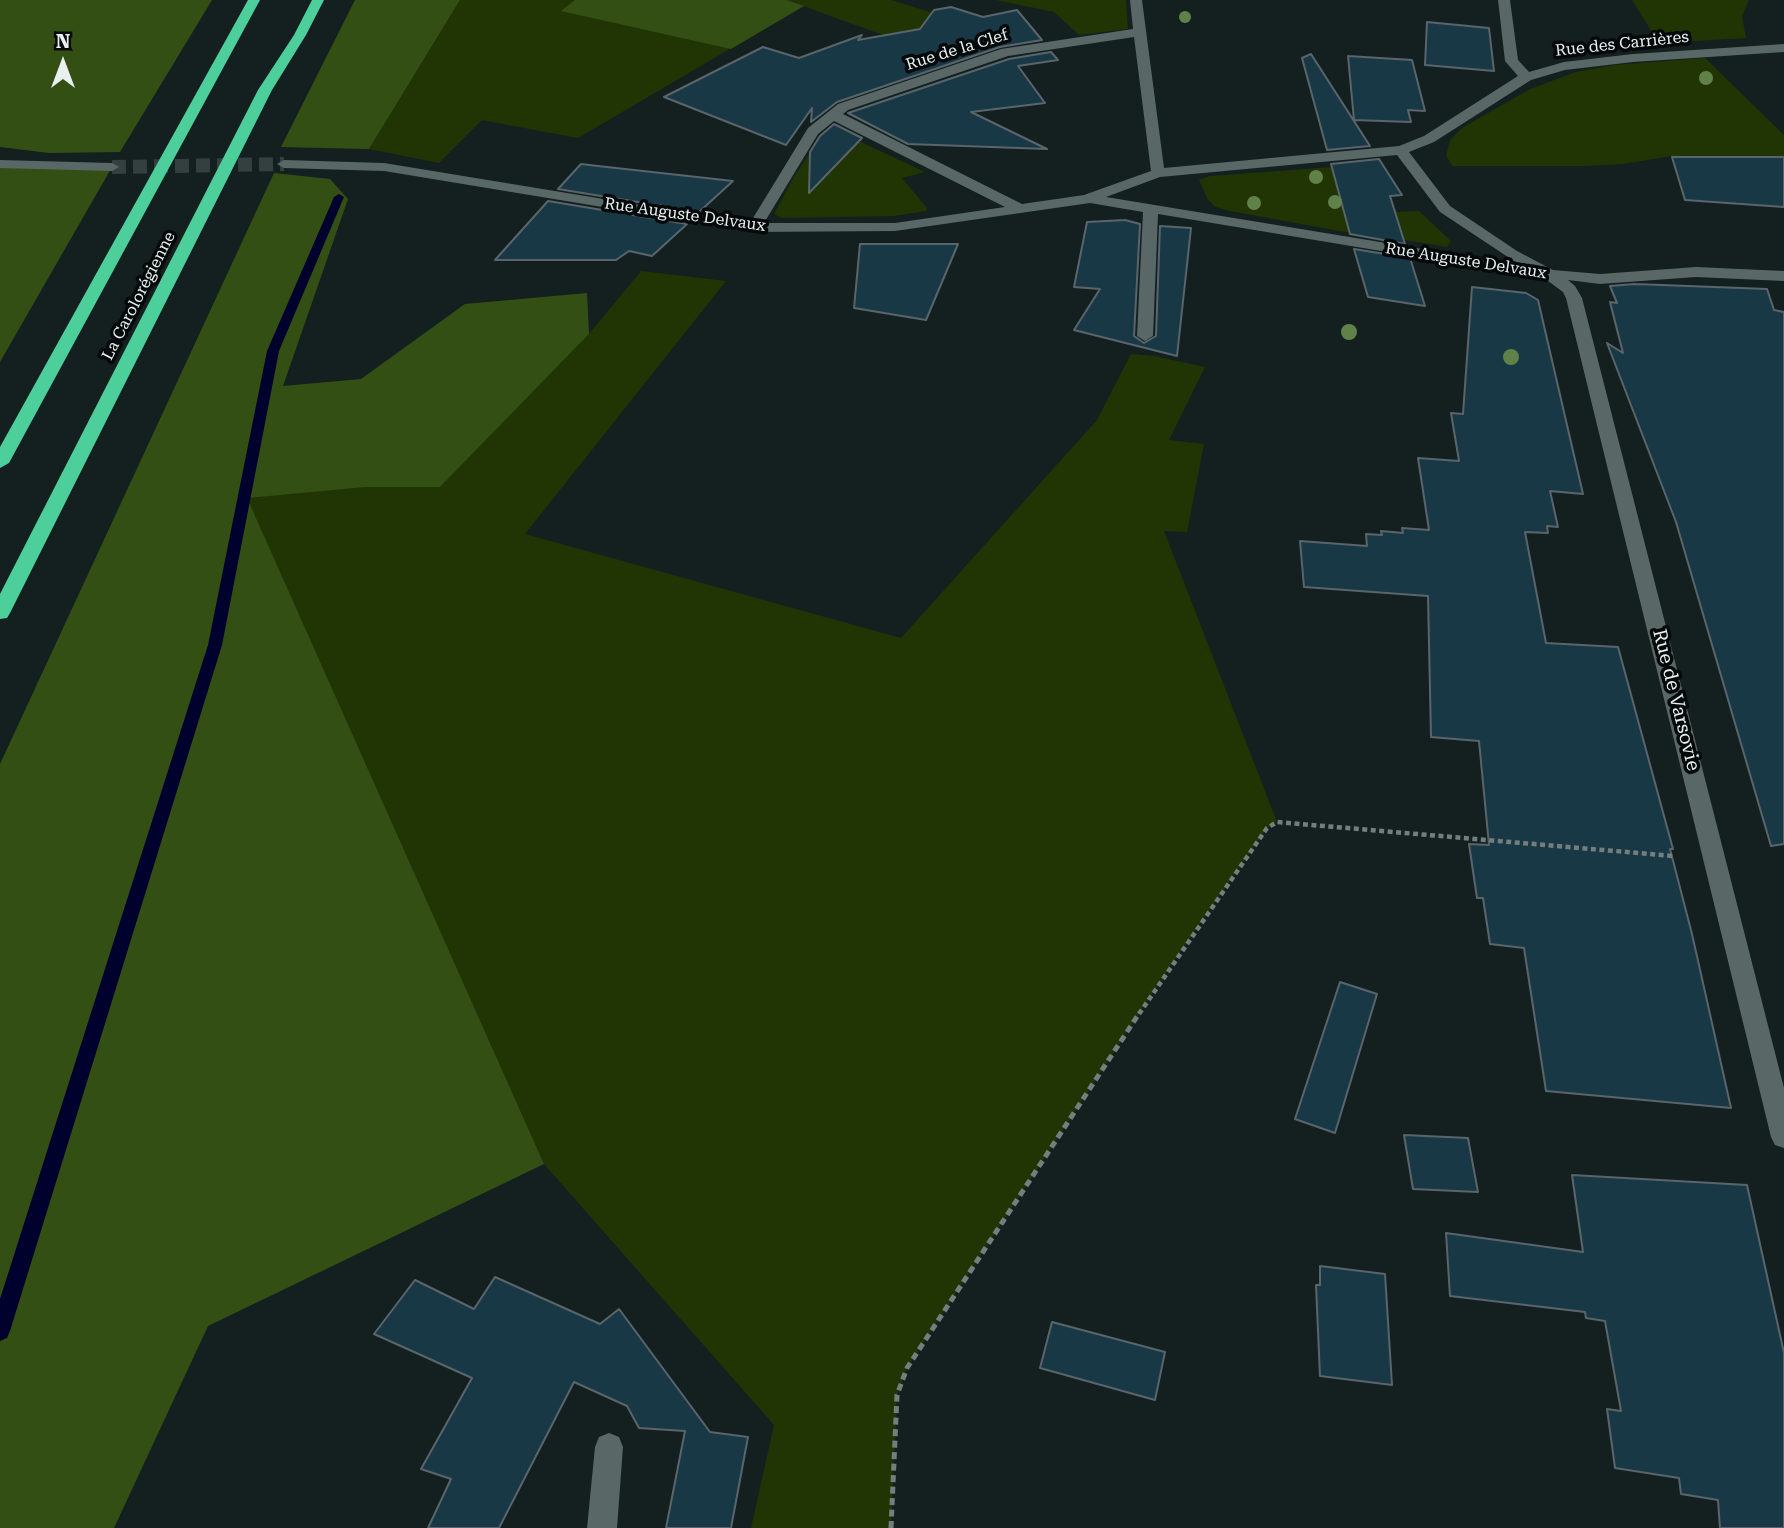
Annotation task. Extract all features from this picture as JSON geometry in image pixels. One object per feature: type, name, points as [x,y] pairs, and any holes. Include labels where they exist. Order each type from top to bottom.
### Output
[{"type":"highway","name":"La Carolorégienne","points":[[0,463],[254,0]]},
{"type":"highway","name":"La Carolorégienne","points":[[0,613],[265,89],[300,35],[318,0]]},
{"type":"street","points":[[1136,0],[1158,173]]},
{"type":"street","points":[[1504,0],[1512,61],[1525,77]]},
{"type":"street","name":"Rue de la Clef","points":[[754,228],[802,145],[813,131],[832,114],[854,102],[1006,51],[1139,32]]},
{"type":"street","name":"Rue des Carrières","points":[[1401,150],[1429,139],[1525,77],[1564,66],[1633,58],[1784,48]]},
{"type":"street","points":[[832,114],[1021,209]]},
{"type":"street","points":[[1401,150],[1445,209],[1512,254],[1549,274]]},
{"type":"street","name":"Rue Auguste Delvaux","points":[[284,164],[384,167],[754,228],[895,227],[1087,199],[1158,173],[1401,150]]},
{"type":"street","points":[[0,164],[112,167]]},
{"type":"street","name":"Rue Auguste Delvaux","points":[[1087,199],[1549,274],[1600,279],[1696,272],[1784,276]]},
{"type":"street","points":[[1145,336],[1151,208]]},
{"type":"street","name":"Rue de Varsovie","points":[[1549,274],[1569,289],[1574,298],[1784,1137]]},
{"type":"street","points":[[602,1528],[608,1447]]},
{"type":"path","points":[[891,1528],[897,1395],[906,1368],[1171,965],[1267,828],[1277,821],[1294,821],[1716,860]]},
{"type":"green space","points":[[0,0],[212,0],[120,152],[49,153],[0,147]]},
{"type":"green space","points":[[355,0],[460,0],[369,149],[281,147]]},
{"type":"green space","points":[[460,0],[891,0],[983,28],[916,47],[803,6],[578,138],[482,120],[439,163],[369,149]]},
{"type":"green space","points":[[575,0],[786,0],[804,6],[731,49],[561,11]]},
{"type":"green space","points":[[996,0],[1126,0],[1128,29],[1079,35],[1054,12]]},
{"type":"green space","points":[[1632,0],[1749,0],[1742,16],[1746,38],[1659,43]]},
{"type":"green space","points":[[1705,58],[1784,135],[1784,156],[1672,156],[1623,164],[1587,166],[1452,166],[1446,155],[1450,140],[1462,128],[1530,89],[1576,72],[1615,65]]},
{"type":"green space","points":[[848,136],[925,172],[902,178],[927,208],[926,211],[894,216],[782,218],[774,214],[816,144]]},
{"type":"green space","points":[[0,164],[112,167],[0,362]]},
{"type":"green space","points":[[1346,166],[1382,186],[1397,212],[1419,211],[1451,241],[1447,247],[1393,238],[1394,234],[1345,232],[1230,211],[1216,207],[1208,200],[1199,180],[1210,176]]},
{"type":"green space","points":[[274,173],[330,179],[348,199],[283,386],[361,379],[465,304],[587,293],[589,334],[440,487],[366,487],[247,498],[544,1164],[208,1326],[114,1528],[0,1528],[0,764]]},
{"type":"green space","points":[[641,271],[726,281],[525,534],[901,638],[1097,420],[1131,354],[1205,367],[1169,440],[1204,444],[1187,532],[1164,531],[1277,822],[1267,828],[1171,965],[907,1368],[897,1395],[891,1528],[751,1528],[774,1425],[544,1164],[246,497],[366,487],[440,487],[589,334]]},
{"type":"building","points":[[951,7],[983,17],[1017,10],[1042,40],[1000,47],[837,102],[811,122],[812,108],[786,145],[664,97],[763,47],[799,58],[862,35],[858,40],[920,29],[934,10]]},
{"type":"building","points":[[1427,22],[1489,28],[1494,71],[1425,65]]},
{"type":"building","points":[[1051,52],[1058,60],[1018,66],[1045,103],[971,112],[1047,149],[908,144],[848,113],[1009,59]]},
{"type":"building","points":[[1311,54],[1370,146],[1327,150],[1302,58]]},
{"type":"building","points":[[1348,56],[1412,60],[1425,111],[1408,110],[1411,122],[1354,120]]},
{"type":"building","points":[[834,124],[862,138],[809,193],[810,152],[820,136]]},
{"type":"building","points":[[1672,157],[1784,157],[1784,207],[1685,200]]},
{"type":"building","points":[[1379,159],[1402,195],[1390,196],[1405,244],[1350,234],[1331,164]]},
{"type":"building","points":[[581,164],[733,181],[699,212],[558,189]]},
{"type":"building","points":[[548,201],[687,224],[652,256],[629,251],[616,260],[495,260]]},
{"type":"building","points":[[1125,220],[1140,224],[1134,336],[1144,343],[1156,336],[1160,226],[1191,228],[1177,356],[1074,330],[1100,289],[1074,287],[1087,222]]},
{"type":"building","points":[[860,244],[958,244],[926,320],[854,308]]},
{"type":"building","points":[[1354,249],[1410,258],[1425,306],[1368,297]]},
{"type":"building","points":[[1635,284],[1767,289],[1774,310],[1784,312],[1784,844],[1771,846],[1676,522],[1607,343],[1623,353],[1610,302],[1617,303],[1610,286]]},
{"type":"building","points":[[1472,287],[1526,293],[1538,300],[1583,494],[1550,491],[1558,527],[1547,526],[1548,533],[1525,532],[1546,643],[1618,647],[1673,849],[1670,849],[1731,1108],[1546,1091],[1524,948],[1490,944],[1483,898],[1477,898],[1469,844],[1489,845],[1479,741],[1431,737],[1428,596],[1304,587],[1300,541],[1367,546],[1366,534],[1382,535],[1381,531],[1403,533],[1402,528],[1429,530],[1418,458],[1459,461],[1451,413],[1463,414]]},
{"type":"building","points":[[1340,982],[1377,994],[1335,1133],[1295,1119]]},
{"type":"building","points":[[1404,1135],[1468,1138],[1478,1192],[1413,1189]]},
{"type":"building","points":[[1572,1175],[1747,1185],[1784,1353],[1784,1528],[1720,1528],[1718,1500],[1681,1494],[1679,1478],[1615,1468],[1607,1409],[1621,1411],[1605,1321],[1586,1318],[1585,1312],[1450,1296],[1446,1233],[1583,1252]]},
{"type":"building","points":[[1320,1266],[1385,1274],[1392,1385],[1320,1376],[1316,1285],[1320,1285]]},
{"type":"building","points":[[495,1277],[600,1324],[619,1309],[710,1432],[748,1437],[731,1528],[666,1528],[685,1431],[639,1428],[627,1406],[574,1382],[499,1528],[428,1528],[451,1479],[421,1469],[472,1378],[374,1334],[415,1280],[474,1309]]},
{"type":"building","points":[[1052,1322],[1165,1352],[1155,1400],[1040,1368]]},
{"type":"waterway","points":[[0,1331],[215,645],[273,351],[339,197]]},
{"type":"tunnel","points":[[112,167],[284,164]]}]
